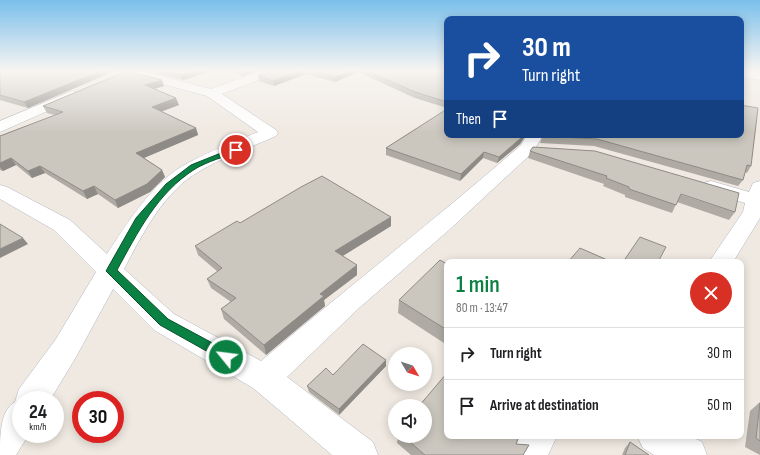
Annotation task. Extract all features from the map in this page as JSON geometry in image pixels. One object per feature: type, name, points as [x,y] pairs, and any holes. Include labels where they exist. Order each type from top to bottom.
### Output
[{"type":"street","points":[[0,127],[80,91]]},
{"type":"street","points":[[37,391],[66,348],[139,220],[169,186],[193,167],[270,134],[212,93],[206,91]]},
{"type":"street","points":[[212,93],[217,91]]},
{"type":"street","points":[[264,378],[350,301],[537,144]]},
{"type":"street","points":[[698,183],[759,196],[753,212],[723,259]]},
{"type":"street","points":[[0,191],[62,225],[164,322],[264,378],[360,455]]},
{"type":"street","points":[[0,448],[12,430]]},
{"type":"street","points":[[530,455],[538,439]]},
{"type":"street","points":[[660,439],[689,455]]},
{"type":"building","points":[[0,91],[51,91],[24,102],[0,95]]},
{"type":"building","points":[[78,91],[160,91],[176,98],[152,107],[196,128],[136,153],[162,170],[147,184],[115,200],[94,186],[83,191],[40,166],[28,171],[11,158],[0,163],[0,136],[63,112],[43,106]]},
{"type":"building","points":[[413,91],[444,91],[444,101]]},
{"type":"building","points":[[744,106],[758,108],[751,166],[747,165],[743,180],[597,139],[579,138],[744,138]]},
{"type":"building","points":[[444,111],[444,138],[521,138],[499,157],[484,152],[461,174],[386,148]]},
{"type":"building","points":[[533,147],[595,151],[739,193],[735,212],[681,194],[676,205],[629,189],[629,187],[606,178],[607,176],[530,151]]},
{"type":"building","points":[[322,176],[391,217],[335,251],[357,265],[320,294],[324,296],[264,345],[221,309],[236,298],[207,279],[222,268],[195,246],[237,221],[240,223]]},
{"type":"building","points":[[0,224],[23,238],[0,249]]},
{"type":"building","points":[[640,237],[666,247],[660,259],[625,259]]},
{"type":"building","points":[[580,248],[605,259],[571,259]]},
{"type":"building","points":[[440,260],[444,262],[444,328],[399,300]]},
{"type":"building","points":[[363,344],[386,360],[339,409],[307,386],[326,368],[333,375]]},
{"type":"building","points":[[444,377],[444,439],[518,439],[516,444],[529,445],[523,455],[425,455],[411,443],[432,443],[432,399],[425,399]]},
{"type":"building","points":[[760,403],[760,441],[756,438]]},
{"type":"building","points":[[630,442],[649,455],[625,455]]},
{"type":"route","points":[[226,357],[164,322],[111,271],[139,220],[169,186],[193,167],[236,150]]}]
